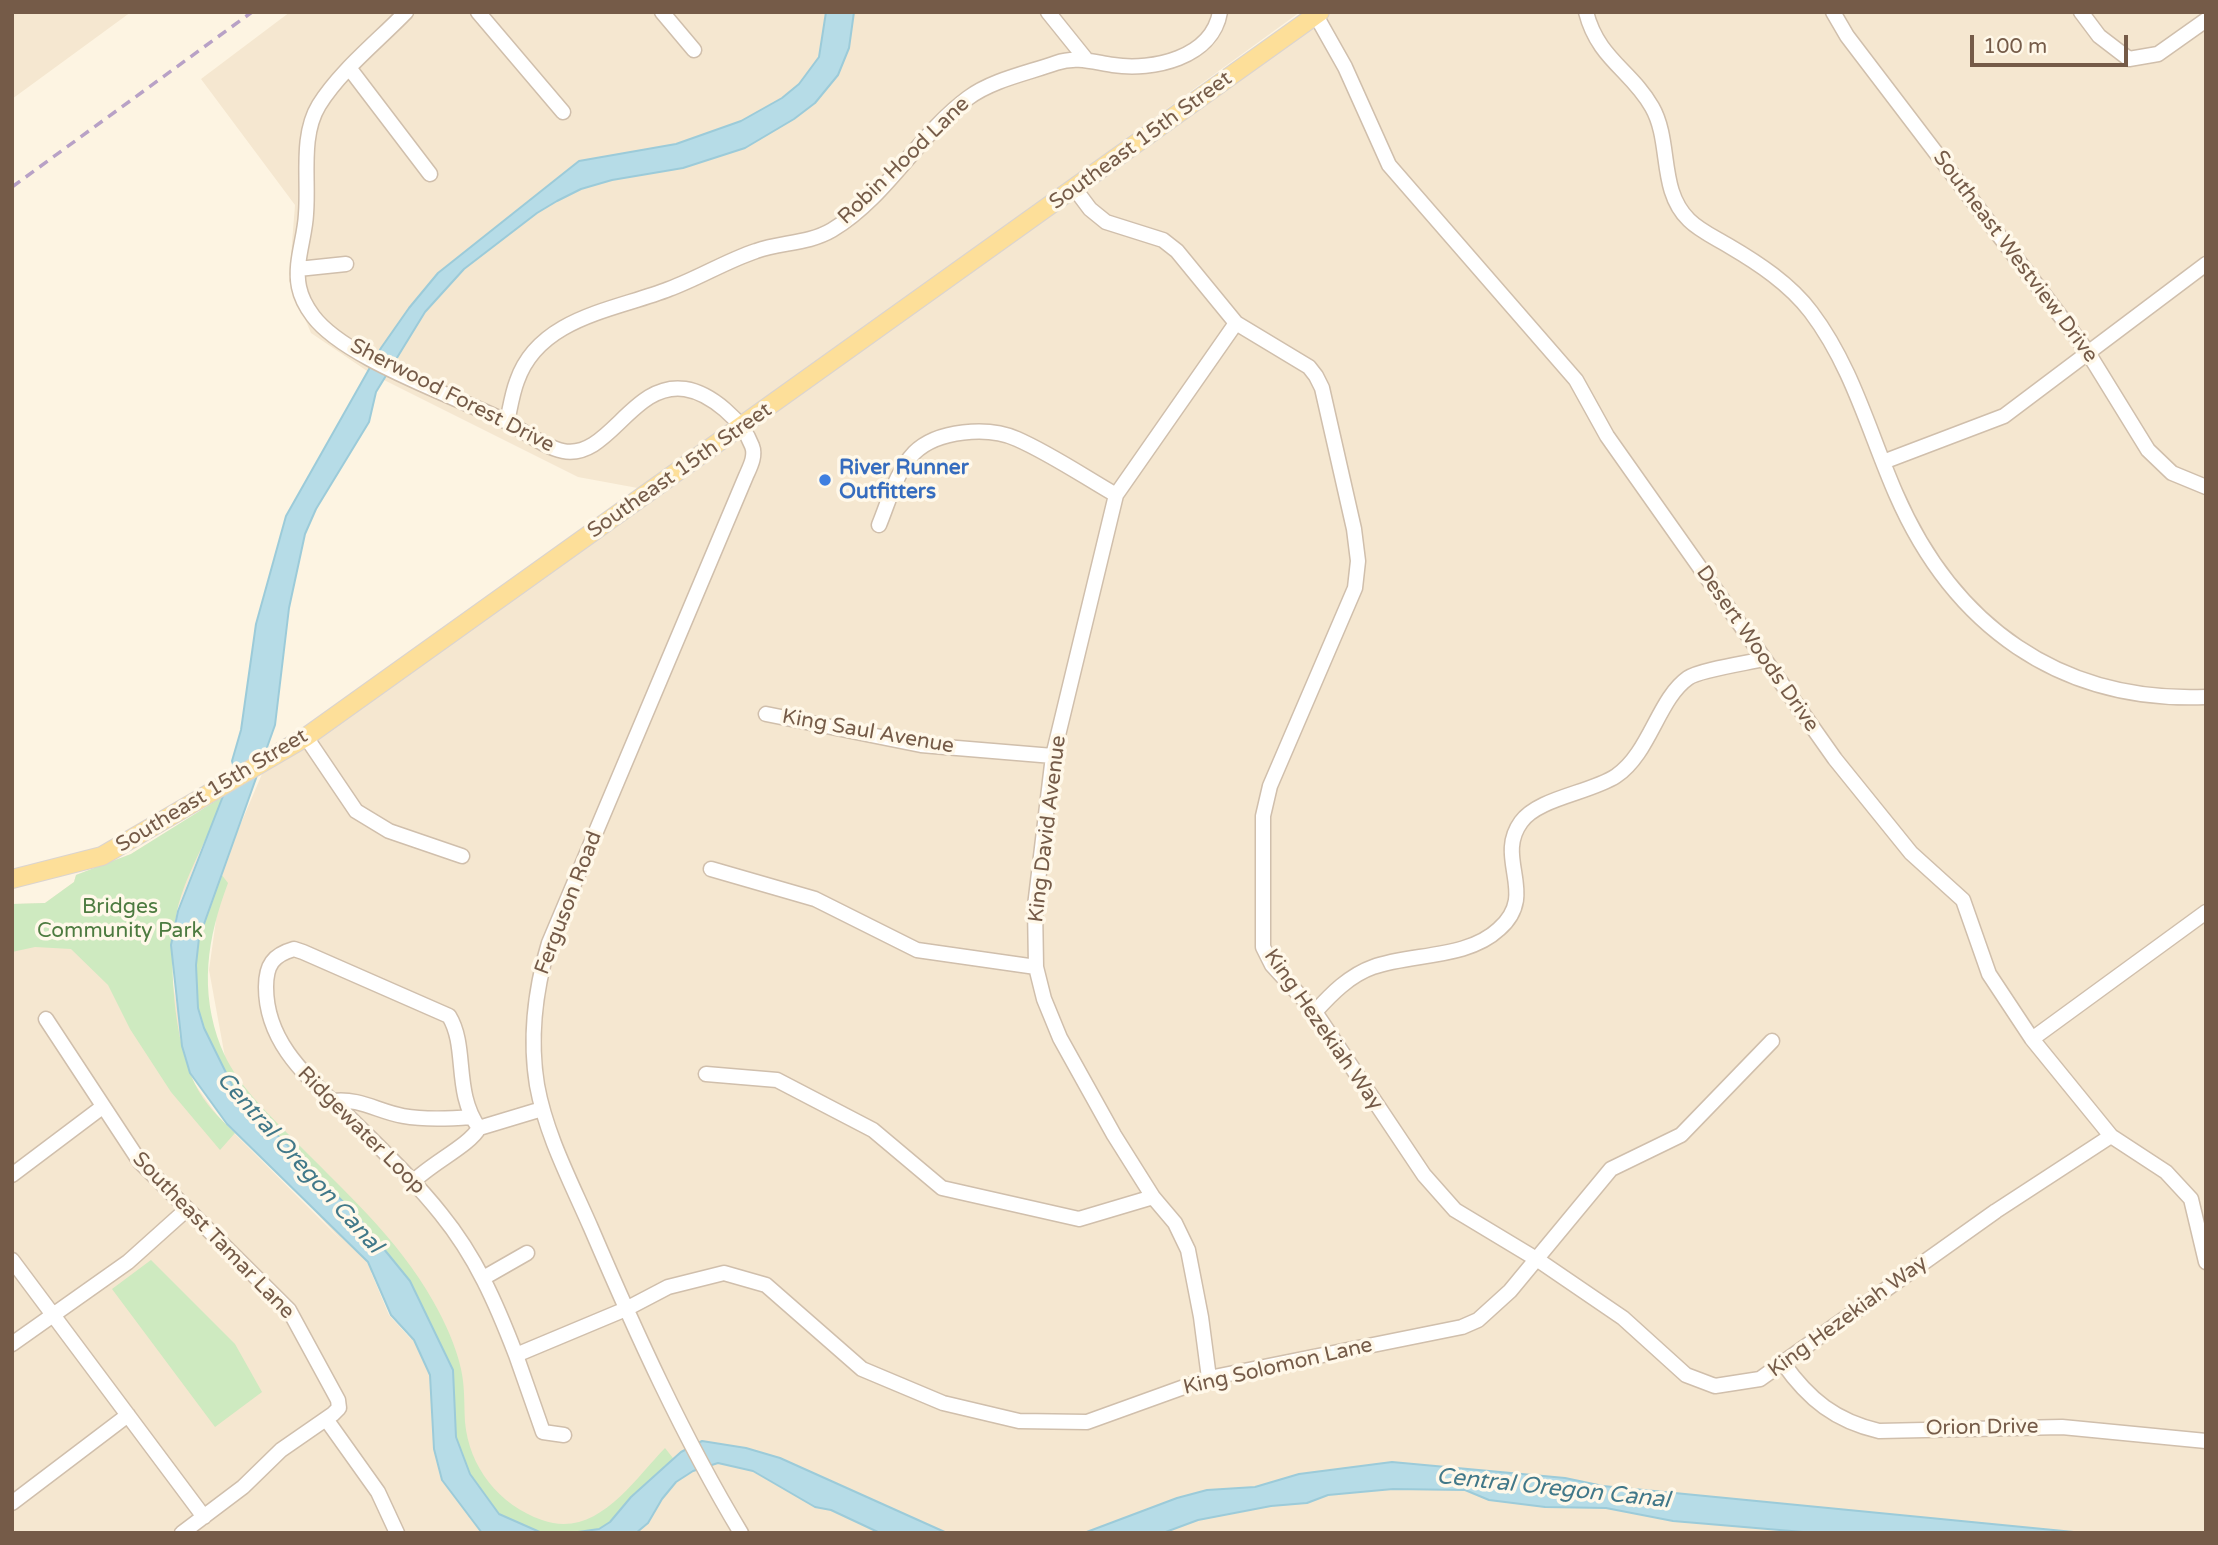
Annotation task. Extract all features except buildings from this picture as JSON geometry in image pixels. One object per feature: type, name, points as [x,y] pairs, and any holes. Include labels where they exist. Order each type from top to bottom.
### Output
[{"type":"main road","name":"Southeast 15th Street","points":[[12,879],[102,856],[306,737],[741,429],[1317,13]]},
{"type":"street","name":"Sherwood Forest Drive","points":[[407,12],[350,69],[318,106],[310,129],[306,215],[298,269],[299,288],[314,317],[329,332],[394,371],[507,422],[562,451],[579,452],[601,439],[642,402],[659,392],[673,389],[701,395],[728,412],[741,429]]},
{"type":"street","points":[[478,12],[563,111]]},
{"type":"street","points":[[663,12],[694,50]]},
{"type":"street","points":[[1048,12],[1085,58]]},
{"type":"street","name":"Robin Hood Lane","points":[[507,422],[517,379],[538,348],[564,326],[589,314],[671,289],[754,251],[810,240],[832,230],[875,195],[971,95],[1060,61],[1085,58],[1115,65],[1150,65],[1176,59],[1211,37],[1220,12]]},
{"type":"street","points":[[1586,12],[1597,43],[1651,105],[1660,125],[1670,189],[1678,208],[1691,222],[1765,269],[1810,310],[1834,346],[1854,387],[1906,516],[1933,560],[1976,615],[2000,638],[2044,664],[2090,681],[2169,697],[2206,697]]},
{"type":"street","name":"Southeast Westview Drive","points":[[1833,12],[1847,36],[2087,351],[2153,456],[2180,478],[2206,487]]},
{"type":"street","points":[[2081,12],[2099,36],[2129,59],[2158,54],[2206,20]]},
{"type":"street","name":"Desert Woods Drive","points":[[1317,13],[1345,67],[1389,165],[1576,380],[1607,436],[1835,759],[1911,853],[1963,900],[1989,974],[2032,1039],[2111,1136],[2165,1172],[2191,1199],[2206,1262]]},
{"type":"street","points":[[350,69],[430,174]]},
{"type":"street","name":"King Hezekiah Way","points":[[1074,189],[1090,209],[1106,222],[1163,240],[1177,251],[1236,323],[1310,367],[1316,376],[1325,401],[1356,550],[1355,588],[1270,786],[1263,816],[1263,947],[1272,965],[1315,1012],[1424,1175],[1455,1210],[1538,1260],[1623,1318],[1686,1375],[1715,1387],[1737,1385],[1760,1380],[1996,1210],[2111,1136]]},
{"type":"street","points":[[298,269],[346,264]]},
{"type":"street","points":[[1883,462],[2004,416],[2206,264]]},
{"type":"street","name":"King David Avenue","points":[[1209,1378],[1202,1317],[1188,1250],[1175,1223],[1153,1197],[1060,1038],[1044,999],[1036,967],[1035,906],[1053,756],[1116,495],[1236,323]]},
{"type":"street","name":"Ferguson Road","points":[[741,429],[752,446],[752,463],[557,924],[540,973],[533,1041],[542,1109],[625,1309],[691,1445],[741,1533]]},
{"type":"street","points":[[879,525],[902,469],[928,442],[948,436],[995,433],[1015,438],[1116,495]]},
{"type":"street","points":[[1315,1012],[1334,991],[1372,967],[1472,945],[1496,932],[1512,917],[1519,892],[1510,853],[1521,821],[1534,809],[1591,789],[1617,775],[1635,759],[1677,688],[1688,678],[1703,670],[1720,670],[1764,659]]},
{"type":"street","name":"King Saul Avenue","points":[[766,714],[921,745],[1053,756]]},
{"type":"street","points":[[306,737],[356,811],[389,831],[461,856]]},
{"type":"street","points":[[711,869],[815,899],[916,950],[1036,967]]},
{"type":"street","points":[[2032,1039],[2206,912]]},
{"type":"street","name":"Ridgewater Loop","points":[[475,1122],[461,1081],[455,1026],[449,1016],[303,951],[294,949],[273,958],[266,971],[266,1001],[271,1026],[303,1074],[442,1214],[485,1277],[543,1432],[564,1435]]},
{"type":"street","name":"Southeast Tamar Lane","points":[[46,1019],[101,1108],[140,1162],[289,1310],[338,1400],[339,1408],[326,1419]]},
{"type":"street","name":"King Solomon Lane","points":[[625,1309],[668,1286],[724,1273],[766,1285],[862,1369],[943,1403],[1019,1422],[1087,1422],[1209,1378],[1462,1327],[1494,1308],[1538,1260],[1595,1185],[1611,1169],[1682,1135],[1772,1041]]},
{"type":"street","points":[[706,1074],[777,1080],[873,1130],[942,1188],[1079,1219],[1153,1197]]},
{"type":"street","points":[[332,1101],[351,1099],[403,1116],[475,1122],[542,1109]]},
{"type":"street","points":[[12,1175],[101,1108]]},
{"type":"street","points":[[413,1182],[451,1150],[475,1136],[475,1122]]},
{"type":"street","points":[[12,1344],[52,1313],[128,1262],[186,1210]]},
{"type":"street","points":[[485,1277],[527,1253]]},
{"type":"street","points":[[12,1261],[204,1517]]},
{"type":"street","points":[[516,1355],[625,1309]]},
{"type":"street","name":"Orion Drive","points":[[1783,1363],[1799,1386],[1830,1414],[1851,1424],[1880,1431],[2062,1426],[2206,1441]]},
{"type":"street","points":[[12,1503],[128,1415]]},
{"type":"street","points":[[182,1533],[243,1487],[281,1450],[326,1419],[378,1492],[397,1533]]},
{"type":"shaded area","points":[[12,12],[131,12],[12,99]]},
{"type":"shaded area","points":[[290,12],[1300,12],[643,489],[578,477],[370,373],[311,333],[289,281],[295,205],[201,79]]},
{"type":"shaded area","points":[[1310,12],[2206,12],[2206,1533],[12,1533],[12,904],[45,903],[74,882],[76,875],[131,854],[222,797],[177,910],[171,974],[188,1065],[194,1083],[220,1119],[343,1242],[238,1128],[209,970],[224,863],[262,774]],"holes":[[[371,1272],[394,1297],[411,1339],[389,1315]]]},
{"type":"green space","name":"Bridges Community Park","points":[[222,797],[181,896],[174,929],[173,951],[177,1023],[188,1067],[203,1098],[235,1133],[220,1150],[171,1092],[130,1029],[108,985],[71,949],[35,947],[12,952],[12,904],[45,903],[74,882],[76,875],[131,854]]},
{"type":"green space","points":[[211,861],[228,883],[215,924],[208,965],[210,1005],[221,1047],[252,1096],[368,1215],[419,1278],[450,1334],[461,1369],[468,1439],[480,1469],[489,1482],[512,1505],[542,1520],[561,1524],[580,1522],[612,1504],[665,1448],[680,1467],[614,1533],[513,1533],[478,1507],[440,1388],[407,1303],[235,1114],[185,1004]]},
{"type":"green space","points":[[151,1260],[235,1344],[262,1392],[215,1427],[112,1289]]},
{"type":"water","name":"Central Oregon Canal","points":[[826,12],[854,12],[849,48],[838,75],[815,103],[794,119],[745,148],[683,168],[612,180],[581,189],[557,201],[537,213],[464,269],[425,312],[376,392],[369,422],[316,509],[305,534],[289,608],[275,725],[199,938],[196,965],[198,1008],[204,1028],[236,1093],[357,1216],[410,1281],[453,1370],[456,1437],[470,1474],[499,1514],[542,1533],[482,1533],[442,1480],[434,1449],[430,1375],[414,1340],[391,1315],[368,1262],[227,1124],[190,1073],[182,1046],[171,945],[178,911],[234,768],[232,761],[241,730],[256,624],[286,516],[381,348],[409,308],[438,273],[579,161],[676,144],[741,121],[782,98],[799,84],[819,57]]},
{"type":"water","points":[[702,1441],[746,1448],[780,1458],[947,1533],[880,1533],[831,1510],[815,1507],[753,1471],[718,1463],[693,1471],[676,1482],[648,1523],[636,1533],[571,1533],[599,1529],[610,1522],[631,1497],[681,1452]]},
{"type":"water","name":"Central Oregon Canal","points":[[1392,1462],[1565,1478],[1603,1486],[2084,1533],[1815,1533],[1673,1521],[1606,1508],[1545,1507],[1489,1500],[1465,1490],[1393,1489],[1328,1495],[1307,1503],[1271,1506],[1198,1520],[1163,1533],[1084,1533],[1177,1498],[1207,1490],[1255,1487],[1299,1474]]},
{"type":"railway","points":[[12,187],[252,12]]},
{"type":"place","name":"River Runner Outfitters","points":[[825,480]]}]
